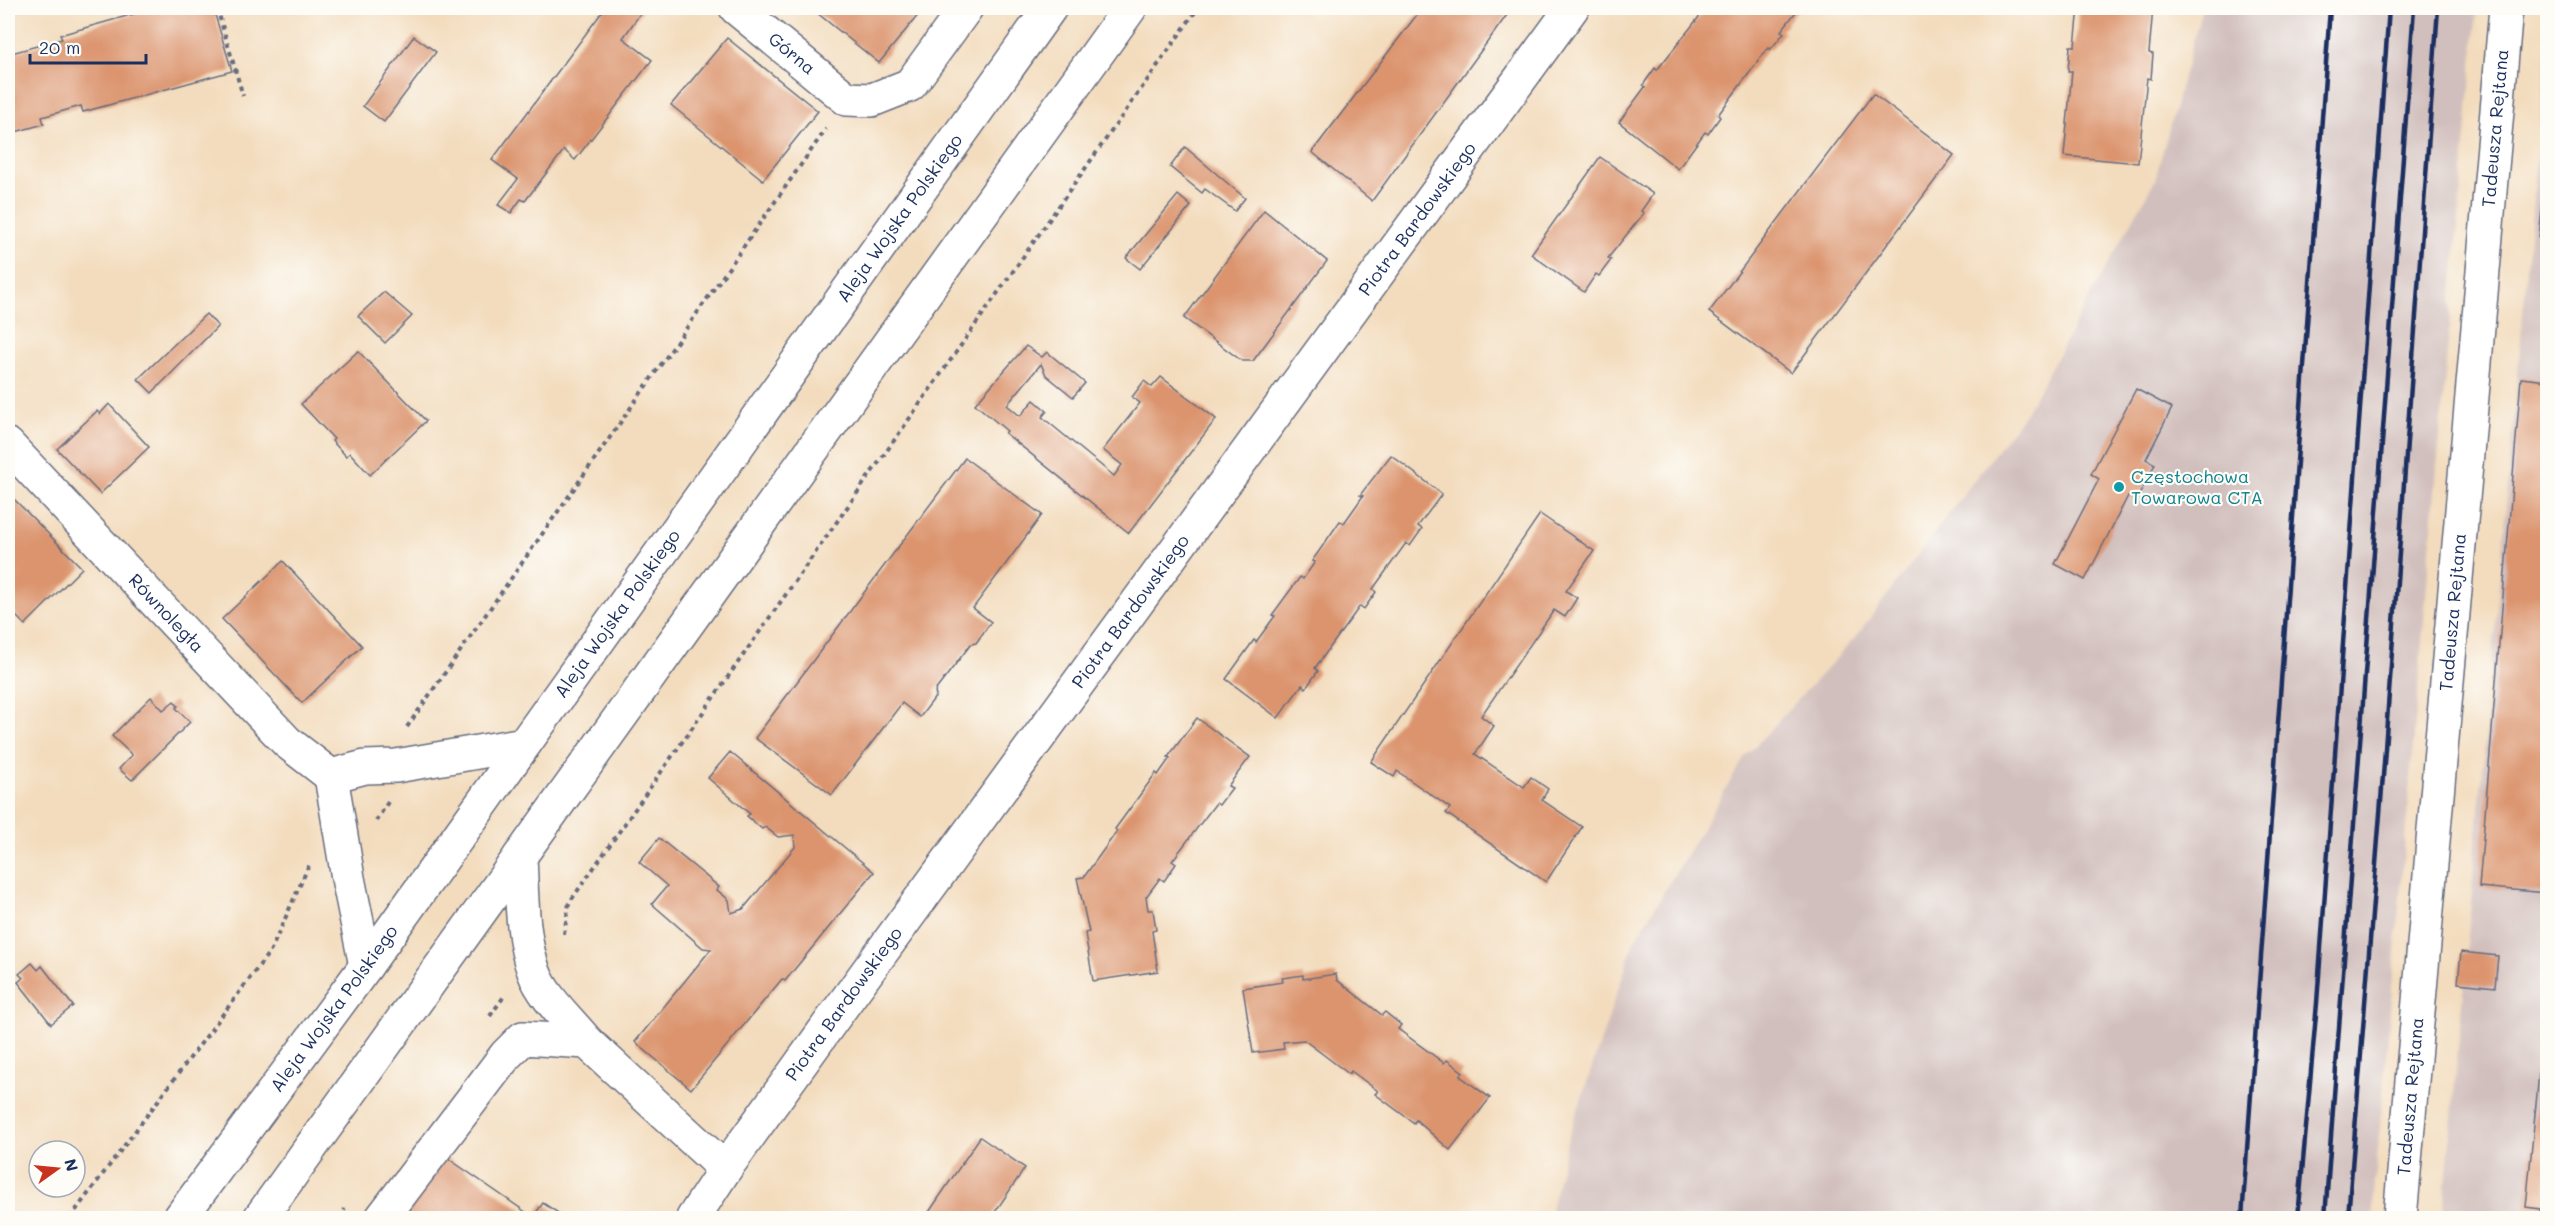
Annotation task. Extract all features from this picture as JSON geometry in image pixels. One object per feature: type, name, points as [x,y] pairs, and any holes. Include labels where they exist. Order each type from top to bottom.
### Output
[{"type":"street","name":"Górna","points":[[736,8],[847,99]]},
{"type":"street","points":[[847,99],[872,100],[910,85],[966,8]]},
{"type":"street","name":"Aleja Wojska Polskiego","points":[[180,1218],[366,966],[1050,8]]},
{"type":"street","points":[[260,1218],[1130,8]]},
{"type":"street","name":"Piotra Bardowskiego","points":[[693,1218],[725,1168],[1572,8]]},
{"type":"street","name":"Tadeusza Rejtana","points":[[2400,1218],[2506,8]]},
{"type":"street","name":"Równoległa","points":[[8,445],[287,742],[331,776]]},
{"type":"street","points":[[366,966],[331,776],[365,767],[396,766],[524,744]]},
{"type":"street","points":[[520,856],[525,922],[532,962],[534,972],[546,991],[587,1042],[725,1168]]},
{"type":"street","points":[[382,1218],[506,1055],[523,1038],[546,991]]},
{"type":"street","points":[[523,1038],[587,1042]]},
{"type":"path","points":[[217,8],[243,96]]},
{"type":"path","points":[[563,941],[569,903],[1198,8]]},
{"type":"path","points":[[396,766],[398,739],[847,99]]},
{"type":"path","points":[[70,1218],[271,950],[308,865],[318,852],[344,844]]},
{"type":"shaded area","points":[[2202,8],[2477,8],[2372,1218],[1549,1218],[1567,1142],[1634,942],[1745,757],[1855,638],[2026,412],[2155,180]]},
{"type":"shaded area","points":[[2547,44],[2547,1218],[2443,1218]]},
{"type":"building","points":[[155,8],[213,8],[232,71],[83,112],[81,106],[42,117],[44,124],[8,134],[8,54],[62,39],[60,35]]},
{"type":"building","points":[[605,8],[644,8],[623,38],[652,60],[575,160],[564,150],[525,201],[521,199],[511,213],[498,205],[518,179],[492,160]]},
{"type":"building","points":[[811,8],[924,8],[879,63]]},
{"type":"building","points":[[1422,8],[1512,8],[1372,201],[1312,152]]},
{"type":"building","points":[[1706,8],[1799,8],[1781,31],[1784,33],[1770,50],[1768,48],[1718,115],[1720,117],[1708,134],[1705,132],[1678,169],[1619,122],[1645,87],[1643,85],[1655,68],[1657,70]]},
{"type":"building","points":[[2079,8],[2153,8],[2149,53],[2153,54],[2151,79],[2147,78],[2138,163],[2064,156],[2072,71],[2068,71],[2070,46],[2075,46]]},
{"type":"building","points":[[414,36],[436,52],[384,122],[363,106]]},
{"type":"building","points":[[727,38],[818,111],[763,180],[671,105]]},
{"type":"building","points":[[1873,94],[1954,155],[1791,373],[1709,312]]},
{"type":"building","points":[[1185,147],[1245,198],[1235,211],[1205,189],[1202,193],[1170,167]]},
{"type":"building","points":[[1600,157],[1653,194],[1641,211],[1644,213],[1608,258],[1611,260],[1599,276],[1596,274],[1584,292],[1531,254]]},
{"type":"building","points":[[2547,172],[2547,239],[2539,238]]},
{"type":"building","points":[[1178,195],[1191,206],[1140,269],[1126,258]]},
{"type":"building","points":[[1264,210],[1327,261],[1253,361],[1242,361],[1184,318]]},
{"type":"building","points":[[384,292],[412,316],[385,343],[358,316]]},
{"type":"building","points":[[206,314],[218,326],[152,393],[138,379]]},
{"type":"building","points":[[1026,346],[1042,357],[1047,352],[1085,383],[1073,397],[1046,375],[1041,364],[1007,405],[1020,416],[1034,400],[1047,411],[1042,417],[1114,476],[1122,465],[1103,450],[1140,403],[1132,397],[1144,381],[1152,387],[1161,377],[1216,419],[1129,533],[1005,433],[1007,431],[975,404]]},
{"type":"building","points":[[358,351],[426,421],[370,475],[350,453],[346,456],[332,441],[334,439],[301,404]]},
{"type":"building","points":[[2521,378],[2547,381],[2547,893],[2479,887]]},
{"type":"building","name":"Częstochowa Towarowa CTA","points":[[2136,389],[2172,408],[2146,459],[2155,464],[2137,499],[2128,496],[2085,580],[2055,564],[2099,479],[2091,474]]},
{"type":"building","points":[[109,404],[149,447],[100,494],[57,449],[97,411],[100,414]]},
{"type":"building","points":[[1391,455],[1442,494],[1418,526],[1422,529],[1410,546],[1406,543],[1373,589],[1376,592],[1364,609],[1360,606],[1315,668],[1318,671],[1306,688],[1302,685],[1278,718],[1226,679],[1254,640],[1256,642],[1275,616],[1272,615],[1300,577],[1303,579],[1315,562],[1312,561],[1340,521],[1344,523],[1363,496],[1360,495]]},
{"type":"building","points":[[965,458],[1042,515],[973,608],[991,622],[976,643],[971,644],[935,691],[936,696],[920,717],[902,703],[832,795],[755,738]]},
{"type":"building","points":[[8,493],[82,568],[25,625],[8,608]]},
{"type":"building","points":[[1540,514],[1594,551],[1566,591],[1577,598],[1565,617],[1554,610],[1481,716],[1494,726],[1475,754],[1524,787],[1531,777],[1548,789],[1542,800],[1582,827],[1546,882],[1446,813],[1450,808],[1397,771],[1394,777],[1371,762]]},
{"type":"building","points":[[283,561],[362,646],[302,703],[222,619]]},
{"type":"building","points":[[151,697],[163,710],[174,701],[178,706],[176,708],[190,722],[132,780],[119,769],[132,755],[112,736]]},
{"type":"building","points":[[1197,718],[1250,757],[1228,786],[1232,788],[1219,805],[1216,803],[1172,861],[1176,864],[1164,881],[1160,878],[1146,897],[1148,910],[1153,910],[1156,930],[1152,931],[1158,971],[1093,981],[1085,933],[1089,932],[1077,878],[1084,877],[1117,831],[1115,829],[1156,773],[1158,775],[1170,758],[1168,757]]},
{"type":"building","points":[[730,752],[874,872],[785,981],[782,979],[691,1089],[635,1042],[711,949],[703,948],[652,904],[667,886],[639,862],[659,838],[719,887],[717,890],[729,900],[731,913],[743,909],[795,847],[794,835],[778,837],[765,827],[762,829],[747,816],[750,814],[708,778]]},
{"type":"building","points":[[2461,952],[2498,956],[2495,987],[2458,983]]},
{"type":"building","points":[[32,963],[38,970],[42,966],[73,1006],[51,1024],[18,982],[23,978],[19,974]]},
{"type":"building","points":[[1336,974],[1337,980],[1382,1015],[1385,1012],[1401,1025],[1398,1029],[1444,1063],[1447,1060],[1463,1072],[1460,1076],[1490,1098],[1450,1150],[1416,1120],[1414,1123],[1375,1094],[1378,1091],[1351,1071],[1349,1074],[1304,1040],[1283,1042],[1284,1049],[1253,1053],[1243,988],[1283,982],[1282,978],[1303,975],[1303,979]]},
{"type":"building","points":[[2546,1001],[2547,1218],[2539,1218],[2540,1209],[2526,1207]]},
{"type":"building","points":[[980,1137],[1025,1168],[991,1218],[925,1218]]},
{"type":"building","points":[[433,1148],[533,1217],[543,1203],[566,1218],[385,1218]]},
{"type":"railway","points":[[2242,1218],[2330,8]]},
{"type":"railway","points":[[2298,1218],[2317,1003],[2389,8]]},
{"type":"railway","points":[[2325,1218],[2414,8]]},
{"type":"railway","points":[[2348,1218],[2384,763],[2438,8]]},
{"type":"place","name":"Częstochowa Towarowa CTA","points":[[2119,487]]}]
